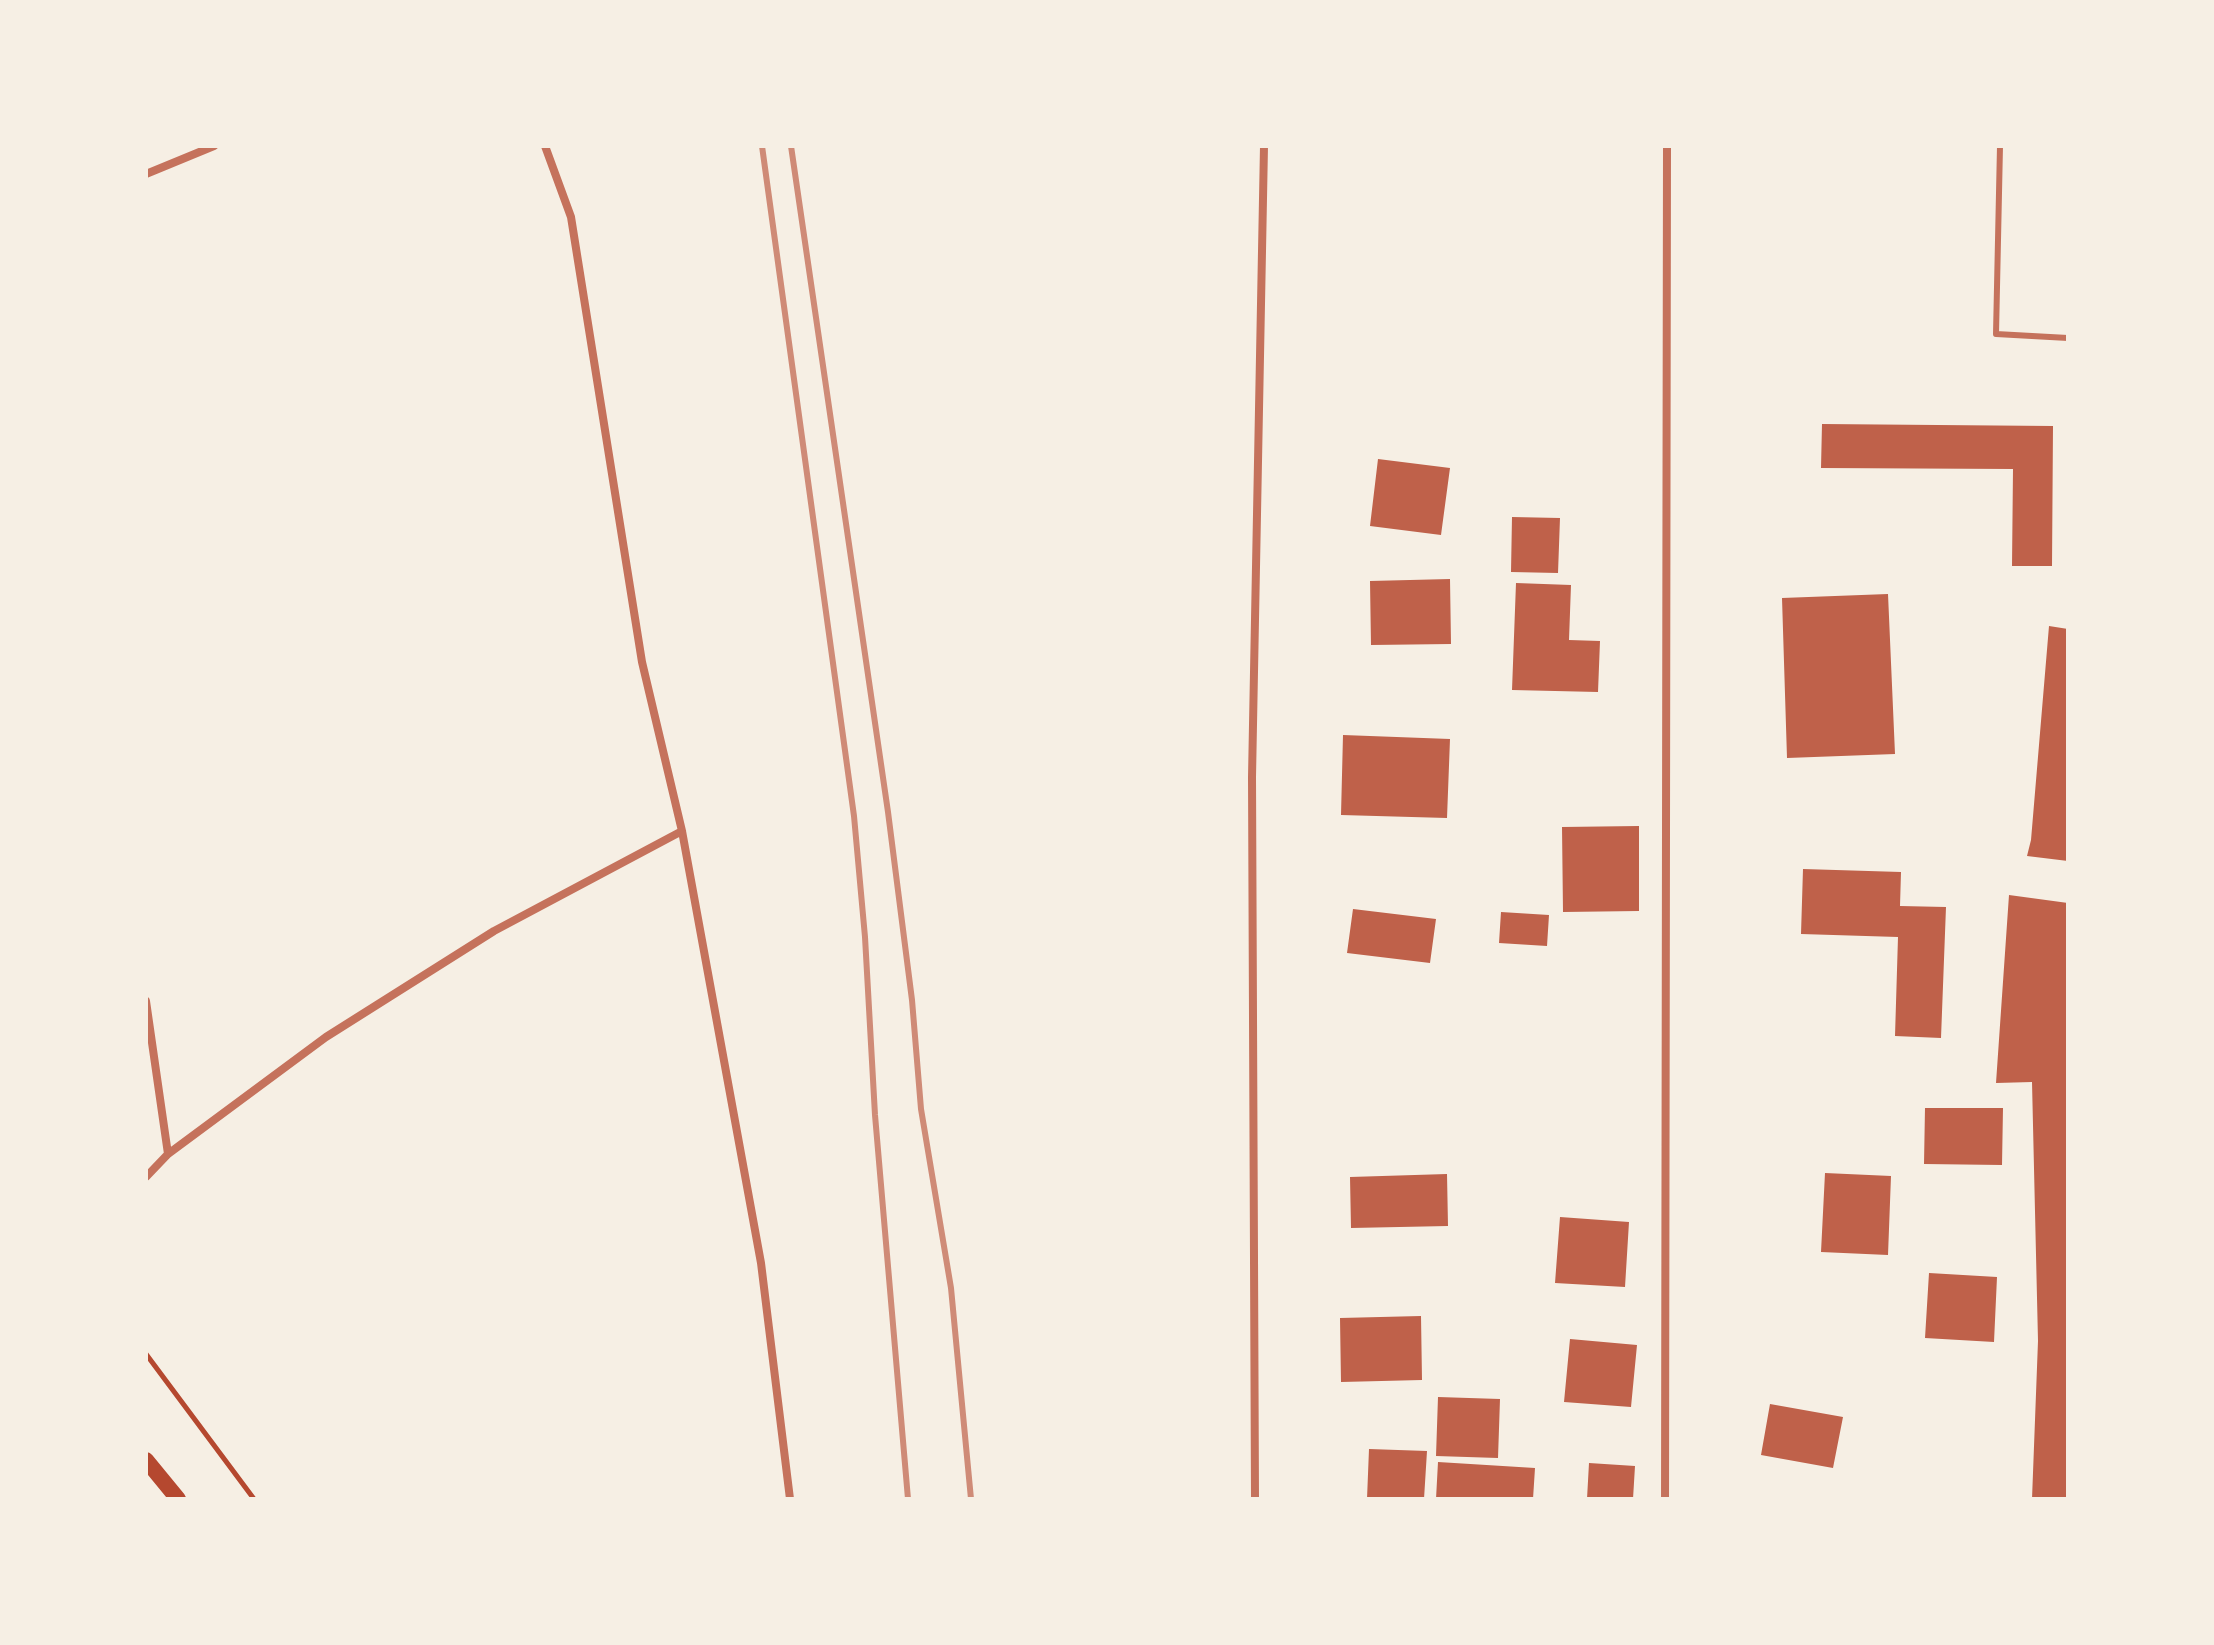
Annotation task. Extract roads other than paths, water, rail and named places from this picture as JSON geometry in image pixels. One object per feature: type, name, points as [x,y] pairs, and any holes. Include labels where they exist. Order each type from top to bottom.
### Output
[{"type":"main road","points":[[146,1460],[178,1499]]},
{"type":"street","points":[[146,174],[214,146]]},
{"type":"street","points":[[545,146],[571,217],[642,662],[682,831],[761,1263],[790,1499]]},
{"type":"street","points":[[1255,1499],[1252,777],[1264,146]]},
{"type":"street","points":[[1665,1499],[1667,146]]},
{"type":"street","points":[[146,1177],[168,1154],[326,1037],[494,931],[682,831]]},
{"type":"street","points":[[146,1001],[168,1154]]},
{"type":"lane","points":[[2000,146],[1996,334],[2068,338]]},
{"type":"railway","points":[[762,146],[854,816],[865,937],[875,1115],[908,1499]]},
{"type":"railway","points":[[791,146],[888,812],[912,1000],[921,1109],[951,1288],[971,1499]]}]
